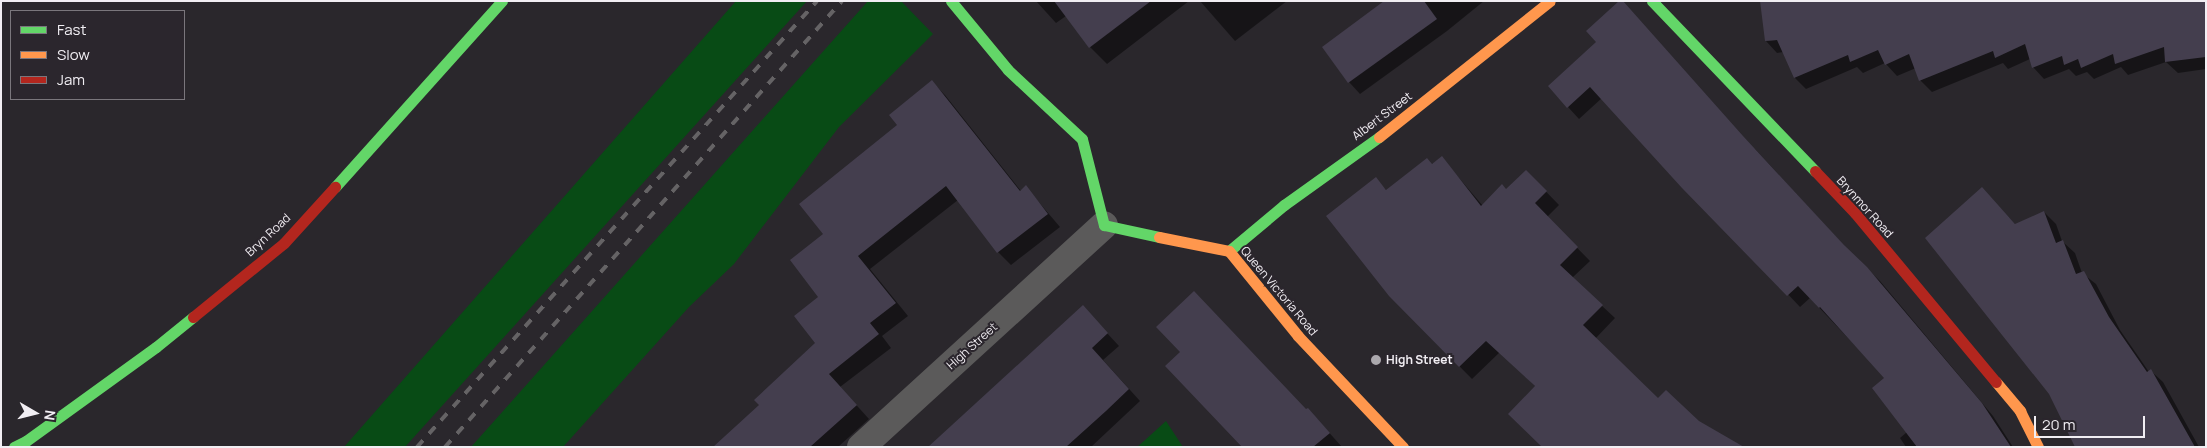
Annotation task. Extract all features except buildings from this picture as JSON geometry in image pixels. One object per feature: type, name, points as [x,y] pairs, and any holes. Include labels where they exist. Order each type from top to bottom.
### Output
[{"type":"street","name":"Bryn Road","points":[[14,447],[26,441],[156,347],[284,243],[502,1]]},
{"type":"street","points":[[951,1],[1008,70],[1082,139],[1104,225]]},
{"type":"street","name":"Albert Street","points":[[1229,252],[1284,205],[1395,125],[1550,1]]},
{"type":"street","name":"Brynmor Road","points":[[1652,1],[1854,213],[2020,411],[2038,447]]},
{"type":"street","name":"Queen Victoria Road","points":[[1104,225],[1229,252],[1298,336],[1403,447]]},
{"type":"street","name":"High Street","points":[[862,447],[1104,225]]},
{"type":"green space","points":[[736,1],[807,1],[405,447],[344,447]]},
{"type":"green space","points":[[868,1],[901,1],[933,34],[839,127],[734,264],[689,307],[563,447],[471,447]]},
{"type":"green space","points":[[1166,421],[1183,447],[1137,447],[1144,441]]},
{"type":"railway","points":[[417,447],[817,1]]},
{"type":"railway","points":[[445,447],[842,1]]},
{"type":"traffic: fast","points":[[335,187],[502,1]]},
{"type":"traffic: fast","points":[[951,1],[1008,70],[1082,139],[1104,225],[1159,237]]},
{"type":"traffic: fast","points":[[1652,1],[1815,171]]},
{"type":"traffic: fast","points":[[1229,251],[1284,205],[1379,137]]},
{"type":"traffic: fast","points":[[14,447],[26,441],[156,347],[193,317]]},
{"type":"traffic: slow","points":[[1379,137],[1550,1]]},
{"type":"traffic: slow","points":[[1159,237],[1229,251],[1298,336],[1403,447]]},
{"type":"traffic: slow","points":[[1996,382],[2020,411],[2038,447]]},
{"type":"traffic: jam","points":[[1815,171],[1855,213],[1996,382]]},
{"type":"traffic: jam","points":[[193,317],[284,243],[335,187]]},
{"type":"place","name":"High Street","points":[[1376,360]]}]
